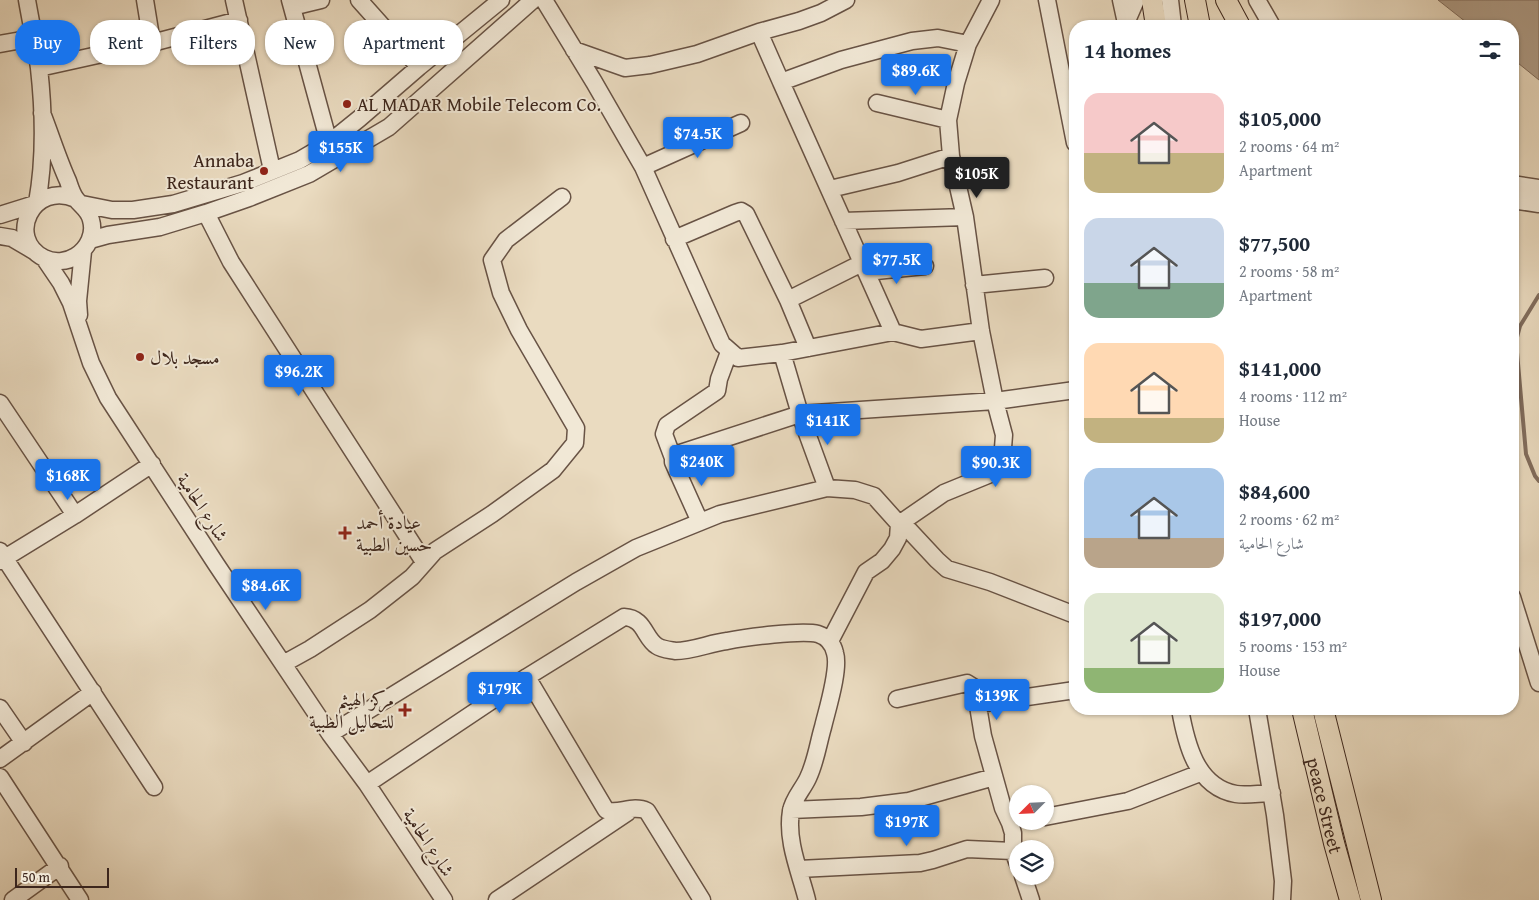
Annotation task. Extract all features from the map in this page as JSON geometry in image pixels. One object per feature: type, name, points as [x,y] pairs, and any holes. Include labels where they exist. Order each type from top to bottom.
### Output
[{"type":"main road","points":[[1152,0],[1155,20]]},
{"type":"main road","points":[[1196,0],[1199,20]]},
{"type":"main road","points":[[1226,0],[1237,20]]},
{"type":"main road","name":"peace Street","points":[[1303,715],[1334,843],[1350,900]]},
{"type":"main road","name":"peace Street","points":[[1325,715],[1371,900]]},
{"type":"street","points":[[27,0],[30,20]]},
{"type":"street","points":[[145,0],[148,20]]},
{"type":"street","points":[[234,0],[239,20]]},
{"type":"street","points":[[321,0],[291,4],[329,143]]},
{"type":"street","points":[[359,0],[419,67]]},
{"type":"street","points":[[0,215],[36,203],[52,195],[68,196],[79,202],[112,210],[156,207],[202,197],[300,160],[329,143],[501,0]]},
{"type":"street","points":[[0,236],[12,238],[40,255],[58,262],[72,259],[87,246],[108,234],[160,227],[249,198],[308,174],[389,128],[533,0]]},
{"type":"street","points":[[544,0],[643,167],[722,344],[729,352],[738,358],[782,353],[894,332],[921,339],[980,331]]},
{"type":"street","points":[[574,50],[625,68],[650,65],[696,54],[759,32],[821,14],[846,0]]},
{"type":"street","points":[[899,524],[944,493],[988,475],[1002,461],[1004,434],[980,331],[965,217],[950,156],[948,120],[956,83],[968,44],[991,0]]},
{"type":"street","points":[[1047,0],[1069,112]]},
{"type":"street","points":[[1121,0],[1125,20]]},
{"type":"street","points":[[1128,20],[1136,0]]},
{"type":"street","points":[[1170,0],[1172,20]]},
{"type":"street","points":[[1257,0],[1269,20]]},
{"type":"street","points":[[759,32],[894,332]]},
{"type":"street","points":[[781,82],[841,60],[912,41],[938,38],[968,44]]},
{"type":"street","points":[[0,44],[15,41]]},
{"type":"street","points":[[39,68],[90,57]]},
{"type":"street","points":[[38,65],[42,113],[42,175],[36,203],[29,213],[26,223],[26,234],[29,244],[61,282],[80,325]]},
{"type":"street","points":[[249,65],[272,170]]},
{"type":"street","points":[[877,102],[948,120]]},
{"type":"street","points":[[42,113],[64,172],[79,202],[88,212],[92,221],[92,230],[87,246],[78,301],[80,325]]},
{"type":"street","points":[[643,167],[741,122]]},
{"type":"street","points":[[830,189],[898,173],[950,156]]},
{"type":"street","points":[[1519,185],[1539,188]]},
{"type":"street","points":[[283,664],[310,650],[370,610],[412,577],[435,552],[553,470],[575,443],[576,428],[519,330],[501,293],[492,260],[506,240],[562,198]]},
{"type":"street","points":[[1519,201],[1539,204]]},
{"type":"street","points":[[674,239],[741,211],[746,214],[788,300],[808,348]]},
{"type":"street","points":[[206,213],[231,262],[424,562]]},
{"type":"street","points":[[843,221],[965,217]]},
{"type":"street","points":[[788,300],[864,268],[925,266]]},
{"type":"street","points":[[974,286],[1045,278]]},
{"type":"street","name":"شارع الحامية","points":[[80,325],[91,363],[108,398],[283,664],[330,734],[367,784],[444,900]]},
{"type":"street","points":[[700,522],[673,462],[664,434],[667,425],[717,391],[719,379],[729,352]]},
{"type":"street","points":[[782,353],[800,414],[827,488]]},
{"type":"street","points":[[673,458],[677,454],[800,414],[995,401],[1069,391]]},
{"type":"street","points":[[0,403],[75,515]]},
{"type":"street","points":[[152,464],[75,515],[2,556],[154,787]]},
{"type":"street","points":[[330,734],[576,582],[636,548],[700,522],[742,508],[827,488],[855,490],[874,496],[899,524],[909,530],[948,569],[990,582],[1069,613]]},
{"type":"street","points":[[830,641],[866,572],[882,561],[892,549],[898,538],[899,524]]},
{"type":"street","points":[[367,784],[527,677],[624,617],[632,618],[639,624],[657,646],[676,651],[727,640],[798,633],[819,634],[830,641],[836,654],[831,700],[822,727],[817,755],[808,778],[791,810],[790,828],[792,847],[807,900]]},
{"type":"street","points":[[1519,619],[1539,683]]},
{"type":"street","points":[[527,677],[606,810],[611,812],[641,808],[647,811],[702,900]]},
{"type":"street","points":[[897,699],[967,683],[975,688],[983,736],[1004,808],[1009,815]]},
{"type":"street","points":[[979,704],[1069,691]]},
{"type":"street","points":[[0,759],[93,692]]},
{"type":"street","points":[[0,708],[24,743]]},
{"type":"street","points":[[1181,715],[1193,757],[1200,773],[1223,790],[1237,794],[1272,793]]},
{"type":"street","points":[[1258,715],[1272,793],[1283,881],[1282,900]]},
{"type":"street","points":[[1054,815],[1128,801],[1200,773]]},
{"type":"street","points":[[0,777],[60,866],[80,900]]},
{"type":"street","points":[[791,810],[861,807],[909,801],[994,777]]},
{"type":"street","points":[[497,900],[634,808]]},
{"type":"street","points":[[799,869],[920,863],[967,849],[1009,856]]},
{"type":"street","points":[[12,900],[60,866]]},
{"type":"street","points":[[1026,885],[1031,900]]},
{"type":"shaded area","points":[[1438,0],[1539,0],[1539,80],[1519,64],[1519,20],[1463,20]]},
{"type":"waterway","points":[[1519,330],[1539,295]]},
{"type":"waterway","points":[[1519,375],[1526,454],[1539,481]]},
{"type":"place","name":"AL MADAR Mobile Telecom Co.","points":[[347,104]]},
{"type":"place","name":"Annaba Restaurant","points":[[264,171]]},
{"type":"place","name":"مسجد بلال","points":[[140,357]]},
{"type":"place","name":"عيادة أحمد حسين الطبية","points":[[345,533]]},
{"type":"place","name":"مركز الهيثم للتحاليل الطبية","points":[[405,710]]}]
